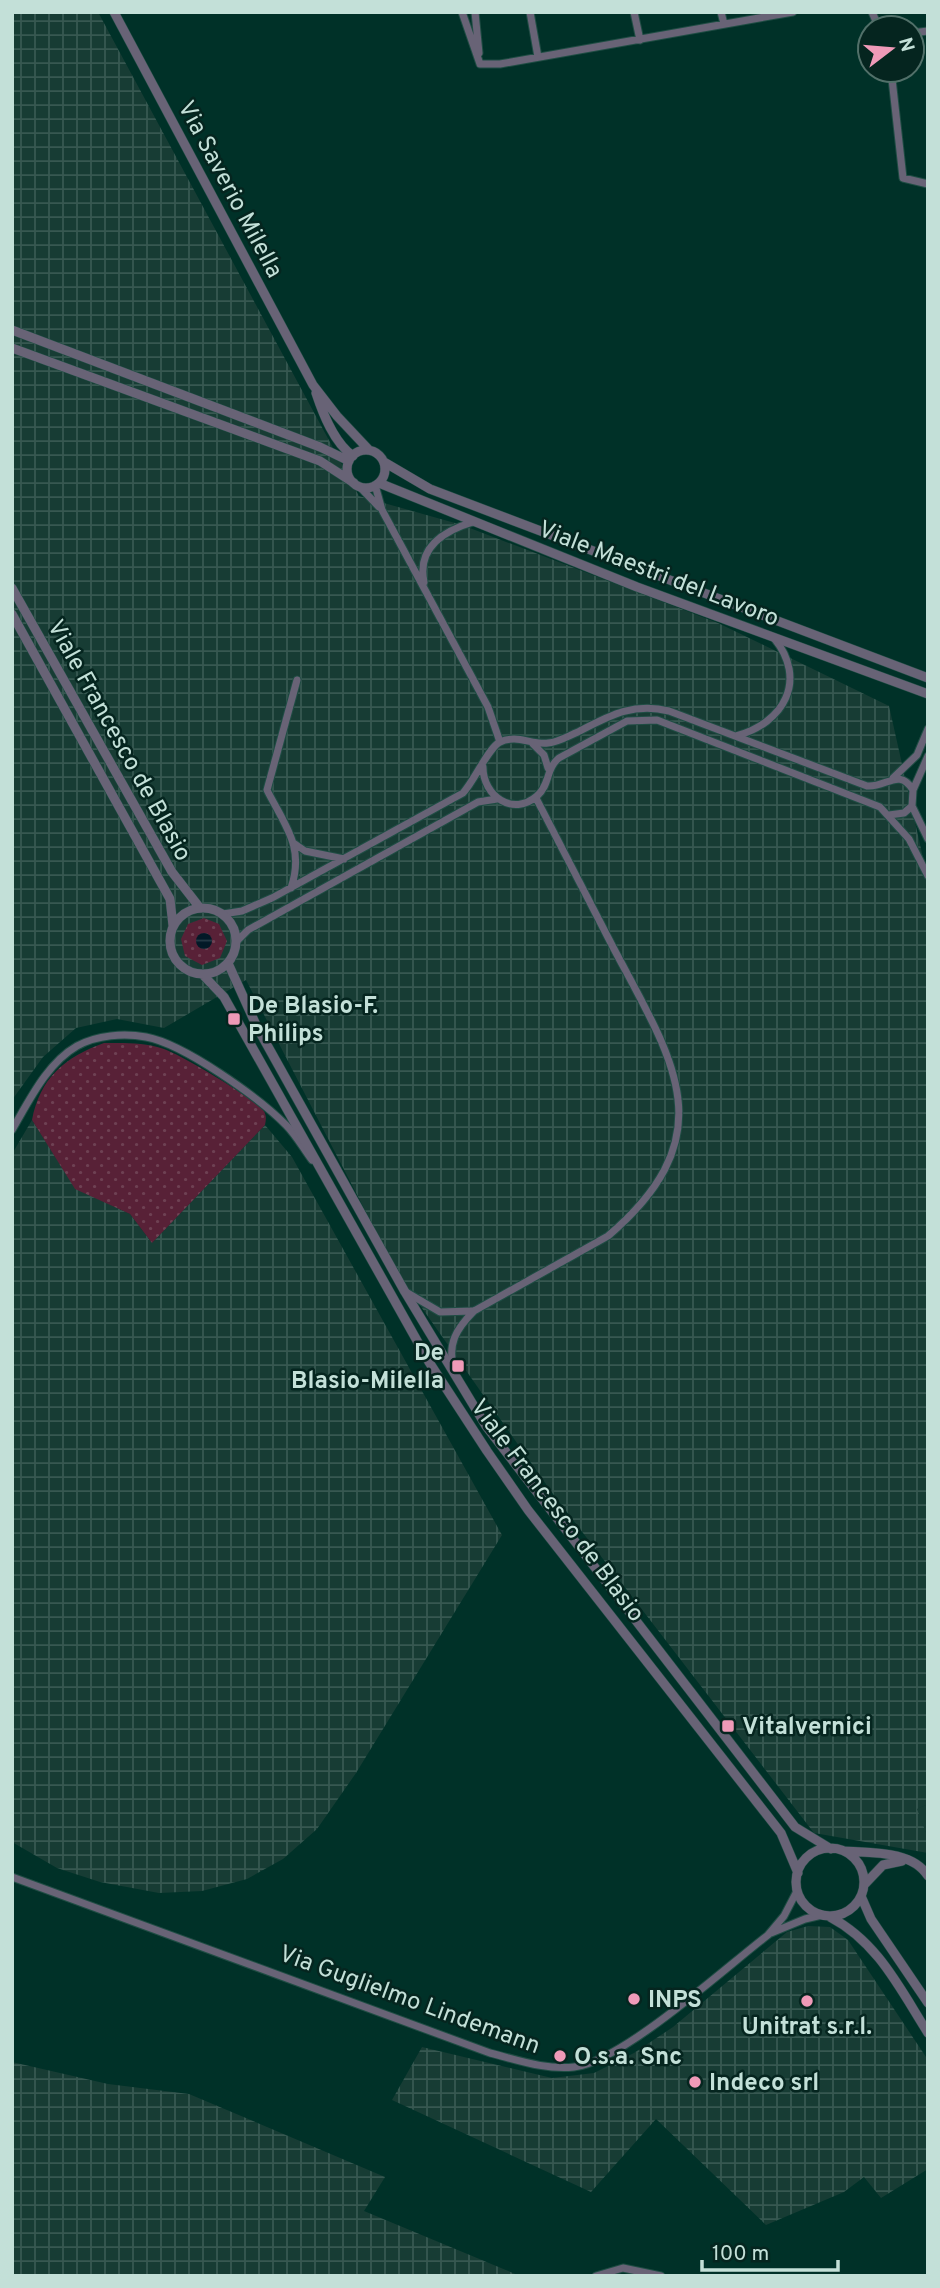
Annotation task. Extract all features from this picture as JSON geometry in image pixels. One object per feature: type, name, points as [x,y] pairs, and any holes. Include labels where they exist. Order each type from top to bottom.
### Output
[{"type":"street","name":"Via Saverio Milella","points":[[114,12],[351,459]]},
{"type":"street","points":[[461,12],[480,64]]},
{"type":"street","points":[[475,12],[480,64]]},
{"type":"street","points":[[530,12],[538,57]]},
{"type":"street","points":[[634,12],[640,40]]},
{"type":"street","points":[[721,12],[724,24]]},
{"type":"street","points":[[480,64],[500,64],[793,12]]},
{"type":"street","points":[[893,84],[903,178],[928,184]]},
{"type":"street","points":[[12,330],[351,459],[369,450],[378,454],[384,462],[385,473],[377,484],[382,510]]},
{"type":"street","points":[[12,348],[320,461],[356,484],[377,484]]},
{"type":"street","name":"Via Saverio Milella","points":[[313,385],[369,450]]},
{"type":"street","points":[[351,459],[348,473],[382,510],[488,708],[500,742]]},
{"type":"street","name":"Viale Maestri del Lavoro","points":[[384,462],[430,489],[928,678]]},
{"type":"street","name":"Viale Maestri del Lavoro","points":[[377,484],[928,694]]},
{"type":"street","points":[[425,590],[421,571],[432,544],[441,535],[472,522]]},
{"type":"street","name":"Viale Francesco de Blasio","points":[[12,588],[172,872],[200,908]]},
{"type":"street","name":"Viale Francesco de Blasio","points":[[12,614],[170,900],[173,926]]},
{"type":"street","points":[[735,736],[764,725],[784,702],[791,670],[787,654],[774,637]]},
{"type":"street","points":[[291,889],[296,873],[295,844],[267,790],[297,680]]},
{"type":"street","points":[[928,730],[917,755],[892,778],[867,786],[669,712],[640,707],[614,713],[560,741],[531,742],[521,739],[500,742],[492,748],[483,767],[463,793],[346,860],[242,912],[223,914],[200,908],[180,917],[170,935],[172,954],[185,969],[203,975],[221,969],[228,963],[236,942],[258,924],[478,802],[498,799],[517,805],[536,798],[547,782],[552,763],[626,721],[657,720],[880,807],[909,839],[928,876]]},
{"type":"street","points":[[531,742],[544,755],[549,772]]},
{"type":"street","points":[[928,756],[913,790],[912,806],[928,839]]},
{"type":"street","points":[[483,767],[485,785],[498,799]]},
{"type":"street","points":[[892,778],[905,780],[913,790]]},
{"type":"street","points":[[880,807],[876,795],[882,783]]},
{"type":"street","points":[[457,1381],[450,1351],[459,1326],[474,1311],[608,1236],[624,1222],[655,1187],[677,1133],[679,1092],[666,1045],[536,798]]},
{"type":"street","points":[[889,815],[900,815],[912,806]]},
{"type":"street","points":[[295,844],[305,851],[346,860]]},
{"type":"street","points":[[223,914],[230,922],[236,942]]},
{"type":"street","name":"Viale Francesco de Blasio","points":[[228,963],[257,1027],[405,1292],[457,1381],[522,1477],[795,1827],[831,1849]]},
{"type":"street","name":"Viale Francesco de Blasio","points":[[203,975],[224,997],[429,1362],[487,1451],[528,1510],[781,1833],[797,1873]]},
{"type":"street","points":[[12,1130],[54,1065],[77,1046],[103,1037],[145,1036],[166,1042],[261,1103],[288,1127],[332,1188]]},
{"type":"street","points":[[405,1292],[440,1312],[474,1311]]},
{"type":"street","points":[[928,1876],[909,1860],[886,1854],[831,1849],[810,1855],[797,1873],[797,1891],[811,1910],[865,1939],[890,1971],[928,2033]]},
{"type":"street","points":[[842,1851],[858,1863],[864,1885]]},
{"type":"street","points":[[825,1916],[848,1911],[861,1896],[864,1885],[883,1865],[909,1860]]},
{"type":"street","name":"Via Guglielmo Lindemann","points":[[12,1877],[490,2053],[545,2067],[577,2067],[606,2058],[638,2037],[768,1935],[788,1925],[825,1916]]},
{"type":"street","name":"Via Guglielmo Lindemann","points":[[768,1935],[784,1916],[797,1891]]},
{"type":"street","points":[[861,1896],[871,1919],[928,2003]]},
{"type":"street","points":[[596,2276],[623,2268],[661,2276]]},
{"type":"shaded area","points":[[12,12],[98,12],[359,496],[462,525],[718,623],[889,706],[928,880],[928,1804],[917,1809],[928,1838],[928,1853],[814,1833],[553,1494],[398,1274],[246,980],[164,1028],[117,1019],[76,1028],[43,1057],[12,1100]]},
{"type":"shaded area","points":[[204,918],[219,924],[227,941],[220,958],[202,965],[185,956],[181,939],[188,924]]},
{"type":"shaded area","points":[[201,933],[207,933],[212,941],[210,947],[201,949],[196,944],[196,938]]},
{"type":"shaded area","points":[[104,1043],[149,1045],[173,1053],[245,1096],[263,1110],[266,1116],[265,1125],[152,1243],[130,1214],[75,1189],[32,1120],[41,1092],[56,1071],[77,1055]]},
{"type":"shaded area","points":[[32,1120],[75,1188],[130,1214],[152,1243],[265,1125],[292,1157],[502,1535],[356,1773],[317,1829],[283,1859],[247,1879],[202,1891],[159,1893],[100,1882],[57,1868],[12,1842],[12,1154]]},
{"type":"shaded area","points":[[928,1804],[928,1838],[916,1809]]},
{"type":"shaded area","points":[[808,1926],[830,1927],[848,1940],[928,2060],[928,2169],[881,2198],[864,2177],[844,2192],[766,2225],[656,2119],[591,2192],[392,2100],[422,2047],[552,2078],[594,2073],[634,2053],[673,2027],[787,1932]]},
{"type":"shaded area","points":[[12,2062],[108,2084],[189,2094],[385,2177],[364,2211],[520,2276],[12,2276]]},
{"type":"place","name":"De Blasio-F. Philips","points":[[234,1019]]},
{"type":"place","name":"De Blasio-Milella","points":[[458,1366]]},
{"type":"place","name":"Vitalvernici","points":[[728,1726]]},
{"type":"place","name":"INPS","points":[[634,1999]]},
{"type":"place","name":"Unitrat s.r.l.","points":[[807,2001]]},
{"type":"place","name":"O.s.a. Snc","points":[[560,2056]]},
{"type":"place","name":"Indeco srl","points":[[695,2082]]}]
